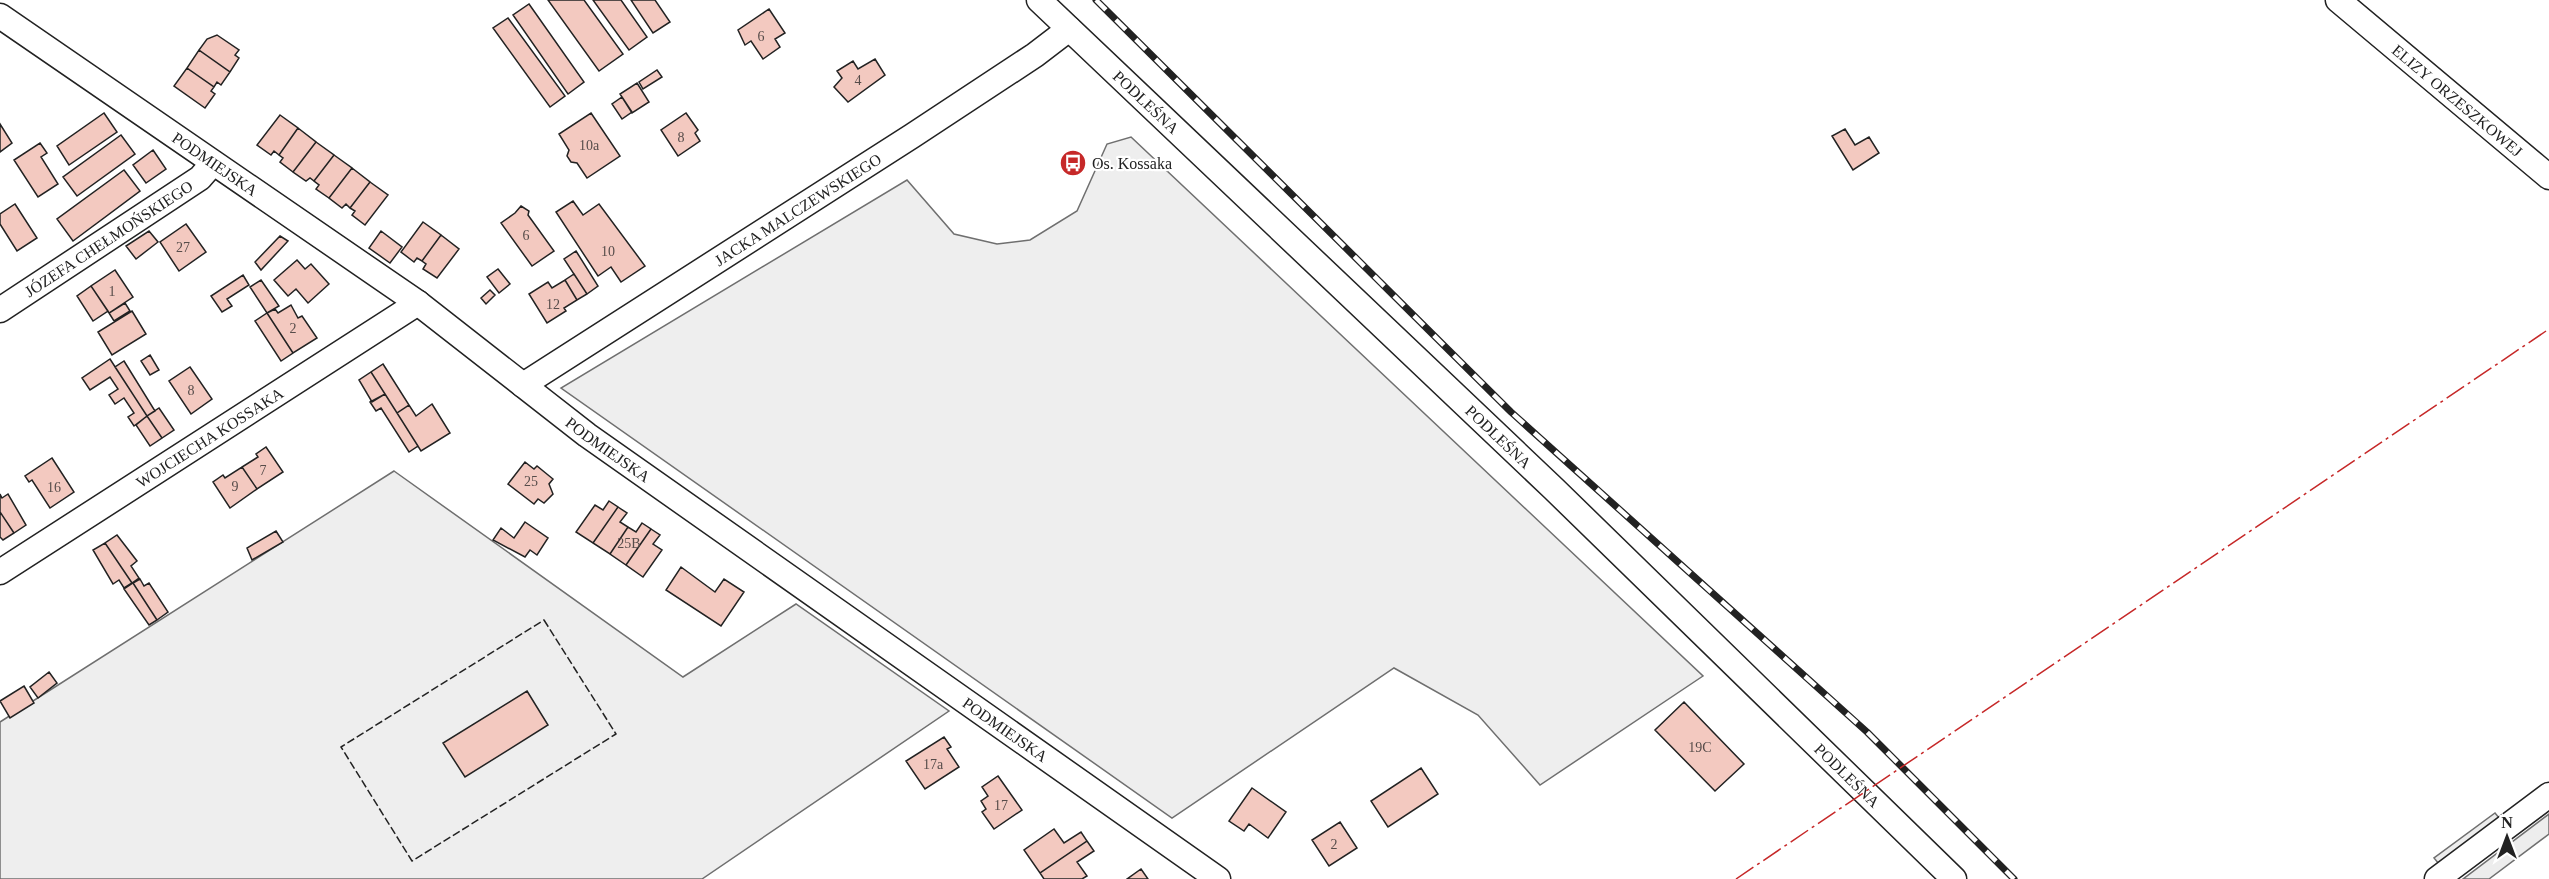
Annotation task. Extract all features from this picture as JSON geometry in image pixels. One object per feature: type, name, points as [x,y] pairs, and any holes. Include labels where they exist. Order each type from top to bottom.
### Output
[{"type":"street","name":"PODLEŚNA","points":[[1039,0],[1545,482],[1954,879]]},
{"type":"street","name":"ELIZY ORZESZKOWEJ","points":[[2338,0],[2549,177]]},
{"type":"street","name":"PODMIEJSKA","points":[[0,16],[418,303],[587,435],[1218,879]]},
{"type":"street","name":"JACKA MALCZEWSKIEGO","points":[[523,385],[922,130],[1069,29]]},
{"type":"street","name":"JÓZEFA CHEŁMOŃSKIEGO","points":[[0,310],[200,178],[213,163]]},
{"type":"street","name":"WOJCIECHA KOSSAKA","points":[[0,572],[418,303]]},
{"type":"street","points":[[2437,879],[2549,795]]},
{"type":"shaded area","points":[[1131,137],[1703,676],[1540,785],[1478,715],[1394,668],[1172,818],[561,388],[907,180],[954,234],[997,244],[1030,240],[1077,211],[1107,144]]},
{"type":"shaded area","points":[[394,471],[683,677],[796,604],[949,711],[702,879],[0,879],[0,722]]},
{"type":"shaded area","points":[[2495,813],[2500,819],[2439,864],[2434,858]]},
{"type":"shaded area","points":[[2549,814],[2549,834],[2489,879],[2463,879]]},
{"type":"building","points":[[548,0],[584,0],[623,54],[599,71]]},
{"type":"building","points":[[593,0],[621,0],[647,37],[629,50]]},
{"type":"building","points":[[631,0],[655,0],[670,22],[653,33]]},
{"type":"building","points":[[529,4],[584,82],[568,94],[513,15]]},
{"type":"building","points":[[769,9],[785,33],[775,39],[780,47],[763,59],[751,41],[745,45],[738,30]]},
{"type":"building","points":[[508,18],[565,96],[550,107],[493,28]]},
{"type":"building","points":[[217,35],[239,50],[235,55],[239,58],[230,72],[199,50],[207,39]]},
{"type":"building","points":[[199,50],[230,72],[221,85],[217,82],[214,87],[187,68]]},
{"type":"building","points":[[875,59],[885,75],[848,102],[834,87],[842,78],[837,71],[853,61],[858,69]]},
{"type":"building","points":[[187,68],[214,87],[211,91],[215,94],[205,108],[174,86]]},
{"type":"building","points":[[657,70],[662,77],[643,89],[639,82]]},
{"type":"building","points":[[637,83],[649,102],[632,113],[620,94]]},
{"type":"building","points":[[622,97],[632,112],[622,119],[612,104]]},
{"type":"building","points":[[104,113],[117,132],[69,165],[57,146]]},
{"type":"building","points":[[591,113],[620,156],[587,178],[577,163],[571,162],[567,156],[569,150],[559,134]]},
{"type":"building","points":[[686,113],[698,130],[695,133],[700,141],[678,156],[661,130]]},
{"type":"building","points":[[280,115],[298,128],[279,155],[274,151],[271,155],[257,145]]},
{"type":"building","points":[[0,124],[12,143],[0,152]]},
{"type":"building","points":[[298,128],[316,142],[293,172],[280,162],[283,158],[279,155]]},
{"type":"building","points":[[1845,129],[1855,145],[1869,137],[1879,153],[1853,170],[1832,136]]},
{"type":"building","points":[[121,135],[135,154],[77,196],[63,177]]},
{"type":"building","points":[[316,142],[334,155],[314,181],[310,178],[306,181],[293,172]]},
{"type":"building","points":[[40,143],[47,153],[41,157],[58,184],[38,197],[14,160]]},
{"type":"building","points":[[153,150],[166,169],[146,183],[133,165]]},
{"type":"building","points":[[334,155],[352,168],[329,198],[316,189],[319,185],[314,181]]},
{"type":"building","points":[[352,168],[370,182],[350,208],[346,204],[342,208],[329,198]]},
{"type":"building","points":[[124,170],[140,191],[73,241],[57,219]]},
{"type":"building","points":[[370,182],[388,195],[365,225],[352,215],[355,211],[350,208]]},
{"type":"building","points":[[573,201],[583,215],[599,204],[645,266],[621,282],[611,267],[598,276],[556,212]]},
{"type":"building","points":[[15,204],[37,238],[17,251],[0,224],[0,214]]},
{"type":"building","points":[[521,206],[529,211],[528,215],[554,251],[532,266],[501,223]]},
{"type":"building","points":[[423,222],[441,235],[422,261],[417,258],[414,262],[401,252]]},
{"type":"building","points":[[186,224],[206,252],[179,271],[160,242]]},
{"type":"building","points":[[149,231],[158,242],[136,259],[126,246]]},
{"type":"building","points":[[381,231],[402,247],[390,263],[369,248]]},
{"type":"building","points":[[441,235],[459,249],[437,278],[423,269],[426,264],[422,261]]},
{"type":"building","points":[[280,236],[288,241],[261,270],[255,262]]},
{"type":"building","points":[[576,251],[598,286],[587,294],[564,259]]},
{"type":"building","points":[[297,260],[305,269],[311,264],[329,284],[308,303],[296,289],[288,296],[274,280]]},
{"type":"building","points":[[498,269],[510,284],[499,293],[487,277]]},
{"type":"building","points":[[115,270],[133,297],[109,313],[91,286]]},
{"type":"building","points":[[574,274],[587,294],[577,300],[565,280]]},
{"type":"building","points":[[243,275],[249,285],[227,299],[232,306],[222,312],[211,296]]},
{"type":"building","points":[[261,280],[279,306],[267,313],[250,287]]},
{"type":"building","points":[[565,280],[577,300],[564,308],[566,311],[547,323],[529,294],[548,282],[552,288]]},
{"type":"building","points":[[91,286],[108,311],[93,321],[77,296]]},
{"type":"building","points":[[490,290],[495,295],[486,304],[481,298]]},
{"type":"building","points":[[125,303],[130,311],[114,321],[109,313]]},
{"type":"building","points":[[291,305],[298,318],[302,316],[317,338],[293,353],[267,313],[275,309],[278,313]]},
{"type":"building","points":[[132,311],[146,334],[112,355],[98,332]]},
{"type":"building","points":[[267,313],[293,353],[281,361],[255,321]]},
{"type":"building","points":[[150,355],[159,370],[150,375],[141,361]]},
{"type":"building","points":[[110,359],[147,416],[134,426],[128,417],[134,413],[124,398],[115,404],[109,395],[118,389],[110,377],[90,390],[82,378]]},
{"type":"building","points":[[124,361],[155,411],[147,416],[115,367]]},
{"type":"building","points":[[383,364],[409,405],[397,413],[371,372]]},
{"type":"building","points":[[190,367],[212,399],[191,414],[169,381]]},
{"type":"building","points":[[371,372],[385,394],[372,402],[359,380]]},
{"type":"building","points":[[385,394],[418,446],[409,452],[381,408],[376,411],[370,402]]},
{"type":"building","points":[[432,404],[450,433],[421,451],[397,413],[409,405],[416,416]]},
{"type":"building","points":[[159,408],[174,430],[162,438],[147,416]]},
{"type":"building","points":[[147,416],[162,438],[150,446],[136,425]]},
{"type":"building","points":[[266,447],[283,472],[257,489],[242,467],[258,457],[256,454]]},
{"type":"building","points":[[52,458],[74,492],[50,508],[32,480],[29,482],[25,476]]},
{"type":"building","points":[[525,462],[534,469],[537,466],[553,479],[549,484],[553,494],[544,503],[538,499],[534,504],[508,484]]},
{"type":"building","points":[[242,467],[257,489],[230,508],[213,482],[223,475],[225,478]]},
{"type":"building","points":[[0,494],[2,498],[8,494],[26,525],[14,533],[0,512]]},
{"type":"building","points":[[609,501],[618,507],[593,543],[576,532],[595,505],[603,510]]},
{"type":"building","points":[[618,507],[627,513],[620,522],[628,527],[610,554],[593,543]]},
{"type":"building","points":[[0,512],[14,533],[3,540],[0,537]]},
{"type":"building","points":[[525,522],[548,538],[537,555],[530,550],[525,557],[493,540],[501,528],[514,538]]},
{"type":"building","points":[[642,523],[651,529],[626,565],[610,554],[628,527],[636,532]]},
{"type":"building","points":[[651,529],[660,535],[653,544],[662,550],[643,577],[626,565]]},
{"type":"building","points":[[276,531],[283,542],[252,560],[247,548]]},
{"type":"building","points":[[117,535],[137,561],[131,566],[139,578],[132,583],[105,543]]},
{"type":"building","points":[[105,543],[132,583],[124,588],[119,580],[113,584],[93,550]]},
{"type":"building","points":[[681,567],[715,592],[724,579],[744,592],[721,626],[666,590]]},
{"type":"building","points":[[140,579],[144,586],[149,583],[168,612],[157,620],[133,583]]},
{"type":"building","points":[[133,583],[157,620],[149,625],[124,589]]},
{"type":"building","points":[[49,672],[57,683],[38,698],[30,687]]},
{"type":"building","points":[[24,686],[34,703],[10,718],[0,701]]},
{"type":"building","points":[[527,691],[548,725],[465,777],[443,743]]},
{"type":"building","points":[[1684,702],[1744,764],[1715,791],[1655,730]]},
{"type":"building","points":[[944,737],[951,747],[947,749],[959,767],[925,789],[906,761]]},
{"type":"building","points":[[1421,768],[1438,794],[1388,827],[1371,801]]},
{"type":"building","points":[[998,776],[1022,810],[994,829],[982,812],[986,809],[981,801],[988,796],[982,787]]},
{"type":"building","points":[[1252,788],[1286,812],[1268,838],[1249,824],[1244,831],[1229,821]]},
{"type":"building","points":[[1340,822],[1357,848],[1329,866],[1312,840]]},
{"type":"building","points":[[1054,829],[1064,843],[1081,832],[1087,841],[1040,873],[1024,850]]},
{"type":"building","points":[[1087,841],[1094,851],[1077,862],[1087,876],[1082,879],[1044,879],[1040,873]]},
{"type":"building","points":[[1141,869],[1148,879],[1127,879]]},
{"type":"railway","points":[[1096,0],[1511,412],[1867,732],[2014,879]]},
{"type":"fence","points":[[544,620],[616,734],[412,861],[341,747],[544,620]]},
{"type":"power","points":[[1736,879],[2549,329]]},
{"type":"place","name":"Os. Kossaka","points":[[1073,163]]}]
